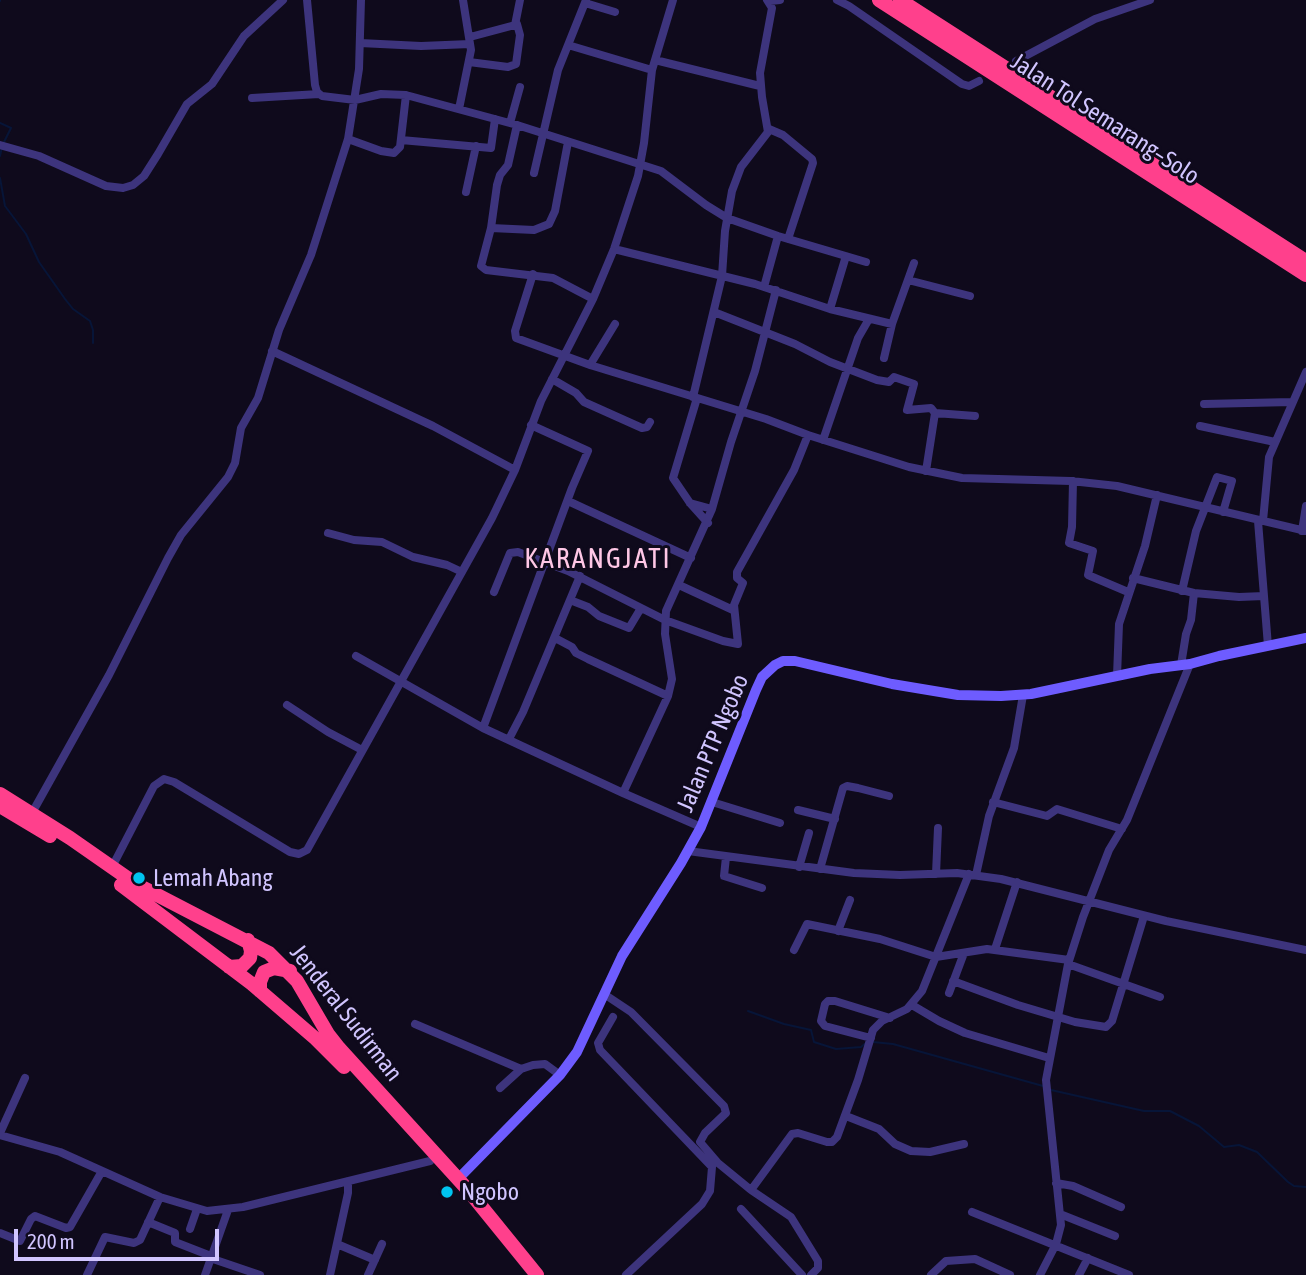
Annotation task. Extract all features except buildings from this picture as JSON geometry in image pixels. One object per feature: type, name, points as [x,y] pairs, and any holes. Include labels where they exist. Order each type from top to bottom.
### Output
[{"type":"highway","name":"Jalan Tol Semarang–Solo","points":[[879,0],[1306,275]]},
{"type":"highway","name":"Jalan Tol Semarang–Solo","points":[[900,0],[1306,261]]},
{"type":"highway","name":"Jenderal Sudirman","points":[[0,794],[136,884],[185,911],[248,940],[290,971],[339,1048],[458,1179],[537,1275]]},
{"type":"highway","name":"Jenderal Sudirman","points":[[0,806],[114,879],[260,991],[316,1039],[430,1161],[526,1275]]},
{"type":"highway","points":[[229,967],[242,967],[250,958],[248,940]]},
{"type":"highway","points":[[260,991],[264,972],[274,968],[290,971]]},
{"type":"main road","name":"Jalan PTP Ngobo","points":[[458,1179],[560,1075],[578,1052],[628,946],[701,827],[756,690],[766,672],[778,663],[789,661],[808,664],[892,684],[947,693],[1023,695],[1150,668],[1185,665],[1306,638]]},
{"type":"street","points":[[0,145],[38,156],[106,186],[128,187],[144,176],[187,104],[212,84],[244,36],[283,0]]},
{"type":"street","points":[[307,0],[315,86],[319,94]]},
{"type":"street","points":[[32,813],[109,675],[171,552],[181,535],[232,470],[238,453],[241,428],[258,398],[272,351],[311,255],[348,139],[355,100],[361,0]]},
{"type":"street","points":[[459,109],[469,62],[470,40],[463,0]]},
{"type":"street","points":[[469,62],[508,66],[516,64],[520,35],[517,24],[520,0]]},
{"type":"street","points":[[112,867],[160,779],[174,782],[290,852],[303,853],[462,572],[515,470],[531,425],[593,299],[614,249],[640,163],[652,70],[673,0]]},
{"type":"street","points":[[708,523],[673,478],[695,397],[722,276],[732,191],[741,167],[769,129],[760,73],[771,15],[768,1],[780,0]]},
{"type":"street","points":[[837,0],[962,84],[969,86],[979,81]]},
{"type":"street","points":[[1016,61],[1095,19],[1150,0]]},
{"type":"street","points":[[534,173],[558,70],[585,2],[615,12]]},
{"type":"street","points":[[360,43],[421,46],[470,40],[517,24]]},
{"type":"street","points":[[568,45],[652,70]]},
{"type":"street","points":[[655,60],[760,86]]},
{"type":"street","points":[[520,88],[508,165],[497,185],[491,228],[481,268],[553,278],[593,299]]},
{"type":"street","points":[[252,98],[319,94],[355,100],[381,94],[406,95],[459,109],[640,163],[673,177],[706,205],[727,218],[866,262]]},
{"type":"street","points":[[348,139],[391,153],[398,150],[406,95]]},
{"type":"street","points":[[401,140],[492,148],[495,119]]},
{"type":"street","points":[[769,129],[783,135],[812,159],[813,163],[789,239]]},
{"type":"street","points":[[491,228],[534,230],[549,224],[555,211],[568,142]]},
{"type":"street","points":[[466,192],[476,146]]},
{"type":"street","points":[[764,287],[778,236]]},
{"type":"street","points":[[614,249],[776,290],[830,309],[892,324]]},
{"type":"street","points":[[830,309],[846,256]]},
{"type":"street","points":[[884,358],[892,324],[914,263]]},
{"type":"street","points":[[533,274],[514,335],[519,340],[564,357],[926,471],[975,479],[1073,481],[1117,485],[1304,531],[1306,506]]},
{"type":"street","points":[[908,281],[970,296]]},
{"type":"street","points":[[623,793],[668,696],[671,679],[664,620],[666,611],[708,523],[740,411],[755,371],[776,290]]},
{"type":"street","points":[[713,312],[795,344],[830,362],[885,382],[894,377],[914,384],[907,410],[930,408],[935,413],[975,416]]},
{"type":"street","points":[[823,440],[862,331],[869,319]]},
{"type":"street","points":[[590,365],[615,324]]},
{"type":"street","points":[[272,351],[442,431],[515,470]]},
{"type":"street","points":[[1268,646],[1261,521],[1268,469],[1275,442],[1306,372]]},
{"type":"street","points":[[552,379],[576,393],[584,402],[642,428],[647,427],[650,422]]},
{"type":"street","points":[[1204,404],[1292,402]]},
{"type":"street","points":[[926,471],[935,413]]},
{"type":"street","points":[[483,728],[589,451],[531,425]]},
{"type":"street","points":[[1200,426],[1275,442]]},
{"type":"street","points":[[494,593],[510,553],[524,554],[580,576],[664,620],[738,644],[733,610],[735,598],[743,583],[737,578],[737,572],[794,470],[808,435]]},
{"type":"street","points":[[1182,591],[1204,507],[1217,477],[1232,481],[1223,512]]},
{"type":"street","points":[[1073,481],[1069,542],[1093,551],[1088,575],[1128,592]]},
{"type":"street","points":[[1117,676],[1119,624],[1145,546],[1157,495]]},
{"type":"street","points":[[568,501],[691,558]]},
{"type":"street","points":[[690,503],[712,509]]},
{"type":"street","points":[[328,533],[354,540],[382,542],[413,557],[447,565],[462,572]]},
{"type":"street","points":[[509,739],[580,576]]},
{"type":"street","points":[[1133,578],[1194,593],[1264,596]]},
{"type":"street","points":[[679,585],[733,610]]},
{"type":"street","points":[[1040,1275],[1060,1230],[1046,1080],[1068,962],[1109,850],[1122,829],[1185,665],[1185,634],[1193,612],[1194,593]]},
{"type":"street","points":[[570,600],[588,607],[598,616],[629,628],[641,608]]},
{"type":"street","points":[[555,638],[572,647],[576,653],[668,696]]},
{"type":"street","points":[[356,656],[483,728],[701,827]]},
{"type":"street","points":[[751,1190],[792,1134],[798,1133],[832,1142],[837,1138],[879,1023],[912,1005],[926,984],[951,913],[972,875],[993,802],[1014,748],[1023,695]]},
{"type":"street","points":[[287,705],[362,750]]},
{"type":"street","points":[[820,869],[841,792],[847,786],[889,796]]},
{"type":"street","points":[[712,802],[780,823]]},
{"type":"street","points":[[993,802],[1047,816],[1058,809],[1122,829]]},
{"type":"street","points":[[798,810],[835,819]]},
{"type":"street","points":[[936,874],[937,828]]},
{"type":"street","points":[[799,867],[809,833]]},
{"type":"street","points":[[688,851],[820,869],[886,875],[972,875],[1017,882],[1144,916],[1306,950]]},
{"type":"street","points":[[726,857],[724,876],[762,888]]},
{"type":"street","points":[[995,949],[1017,882]]},
{"type":"street","points":[[838,931],[850,900]]},
{"type":"street","points":[[953,981],[972,990],[1059,1018],[1098,1027],[1109,1026],[1144,916]]},
{"type":"street","points":[[794,950],[807,924],[880,939],[936,957],[995,949],[1068,962],[1160,997]]},
{"type":"street","points":[[948,993],[964,953]]},
{"type":"street","points":[[604,994],[631,1012],[724,1106],[726,1113],[705,1133],[700,1142],[718,1163],[791,1217],[818,1261],[818,1268],[811,1275]]},
{"type":"street","points":[[871,1039],[822,1024],[826,1002],[835,1001],[890,1018]]},
{"type":"street","points":[[912,1005],[965,1033],[1049,1058]]},
{"type":"street","points":[[613,1017],[598,1043],[600,1050],[712,1167],[710,1191],[702,1204],[626,1275]]},
{"type":"street","points":[[415,1024],[521,1069]]},
{"type":"street","points":[[500,1088],[521,1069],[533,1065],[544,1064],[560,1075]]},
{"type":"street","points":[[25,1078],[0,1134],[60,1152],[160,1197],[197,1209],[228,1210],[430,1161]]},
{"type":"street","points":[[846,1116],[879,1129],[895,1144],[911,1151],[930,1152],[964,1144]]},
{"type":"street","points":[[0,1233],[20,1241],[36,1216],[66,1228],[70,1227],[102,1171]]},
{"type":"street","points":[[330,1275],[348,1193],[348,1181]]},
{"type":"street","points":[[1056,1184],[1073,1186],[1121,1207]]},
{"type":"street","points":[[87,1275],[103,1238],[108,1236],[137,1243],[160,1197]]},
{"type":"street","points":[[190,1230],[197,1209]]},
{"type":"street","points":[[741,1209],[802,1275]]},
{"type":"street","points":[[205,1275],[228,1210]]},
{"type":"street","points":[[972,1212],[1129,1275]]},
{"type":"street","points":[[1060,1214],[1115,1236]]},
{"type":"street","points":[[148,1222],[175,1233],[175,1242],[260,1275]]},
{"type":"street","points":[[337,1244],[374,1260]]},
{"type":"street","points":[[368,1275],[382,1244]]},
{"type":"street","points":[[1079,1275],[1088,1258]]},
{"type":"street","points":[[931,1275],[942,1262],[975,1259],[1010,1275]]},
{"type":"waterway","points":[[0,123],[11,128],[4,142]]},
{"type":"waterway","points":[[0,156],[2,147]]},
{"type":"waterway","points":[[0,178],[5,206],[26,234],[39,262],[65,299],[73,309],[90,321],[93,343]]},
{"type":"waterway","points":[[748,1011],[811,1030],[814,1042],[836,1049],[861,1047],[867,1042]]},
{"type":"waterway","points":[[873,1042],[893,1044],[1043,1086]]},
{"type":"waterway","points":[[1051,1090],[1144,1111],[1170,1111],[1199,1126],[1224,1147],[1239,1145],[1257,1152],[1288,1182],[1294,1186],[1306,1187]]},
{"type":"place","name":"Lemah Abang","points":[[139,878]]},
{"type":"place","name":"Ngobo","points":[[447,1192]]},
{"type":"district","name":"KARANGJATI","points":[[598,559]]}]
